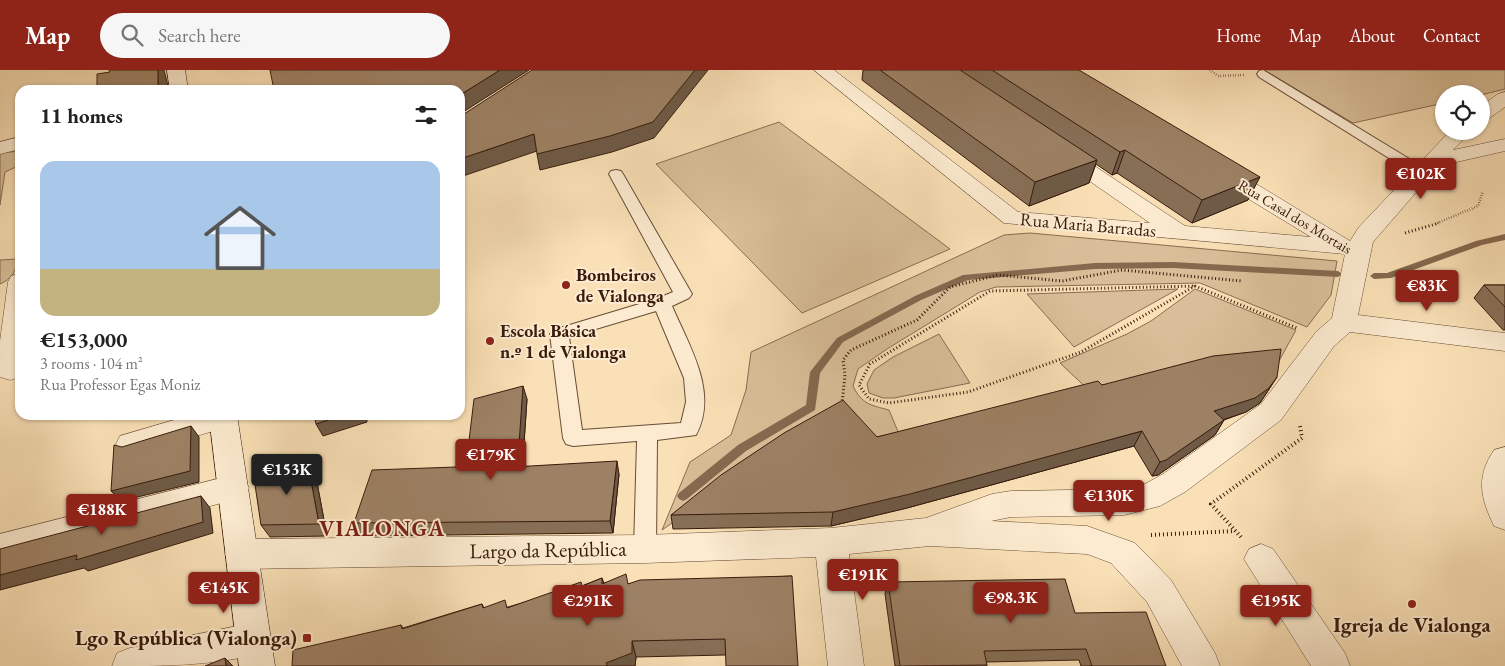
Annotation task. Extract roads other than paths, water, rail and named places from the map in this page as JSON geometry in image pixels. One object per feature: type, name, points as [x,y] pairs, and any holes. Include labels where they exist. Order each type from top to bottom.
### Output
[{"type":"street","points":[[176,70],[178,85]]},
{"type":"street","name":"Rua Maria Barradas","points":[[823,70],[1012,218],[1182,234],[1356,245]]},
{"type":"street","points":[[1490,109],[1505,98]]},
{"type":"street","points":[[930,532],[992,507],[1011,504],[1124,502],[1149,497],[1174,484],[1271,412],[1334,331],[1356,245],[1451,140]]},
{"type":"street","points":[[1044,141],[1182,234]]},
{"type":"street","points":[[0,148],[15,144]]},
{"type":"street","points":[[1426,167],[1505,145]]},
{"type":"street","name":"Rua Casal dos Mortais","points":[[1207,164],[1356,245]]},
{"type":"street","points":[[0,292],[15,288]]},
{"type":"street","points":[[10,370],[15,328]]},
{"type":"street","points":[[1334,331],[1505,342]]},
{"type":"street","points":[[131,444],[210,420]]},
{"type":"street","points":[[130,666],[254,653],[224,420]]},
{"type":"street","points":[[1505,459],[1498,472],[1496,489],[1505,516]]},
{"type":"street","points":[[0,548],[233,488]]},
{"type":"street","points":[[930,532],[1087,540],[1123,553],[1159,591],[1202,666]]},
{"type":"street","name":"Largo da República","points":[[242,554],[645,549],[831,542],[930,532]]},
{"type":"street","points":[[831,542],[846,666]]},
{"type":"street","points":[[1261,560],[1332,666]]},
{"type":"lane","points":[[1262,74],[1426,167]]},
{"type":"lane","points":[[616,174],[683,294],[662,303],[559,334],[573,438],[689,430],[696,402],[693,378],[662,303]]},
{"type":"lane","points":[[645,549],[647,433]]},
{"type":"waterway","points":[[1374,276],[1388,276],[1479,243],[1505,237]]},
{"type":"waterway","points":[[683,496],[742,448],[811,407],[815,372],[840,340],[918,298],[966,277],[1095,266],[1173,265],[1338,274]]},
{"type":"place","name":"Bombeiros de Vialonga","points":[[566,285]]},
{"type":"place","name":"Escola Básica n.º 1 de Vialonga","points":[[490,341]]},
{"type":"place","name":"Igreja de Vialonga","points":[[1412,604]]},
{"type":"place","name":"Lgo República (Vialonga)","points":[[307,638]]},
{"type":"district","name":"VIALONGA","points":[[382,528]]}]
